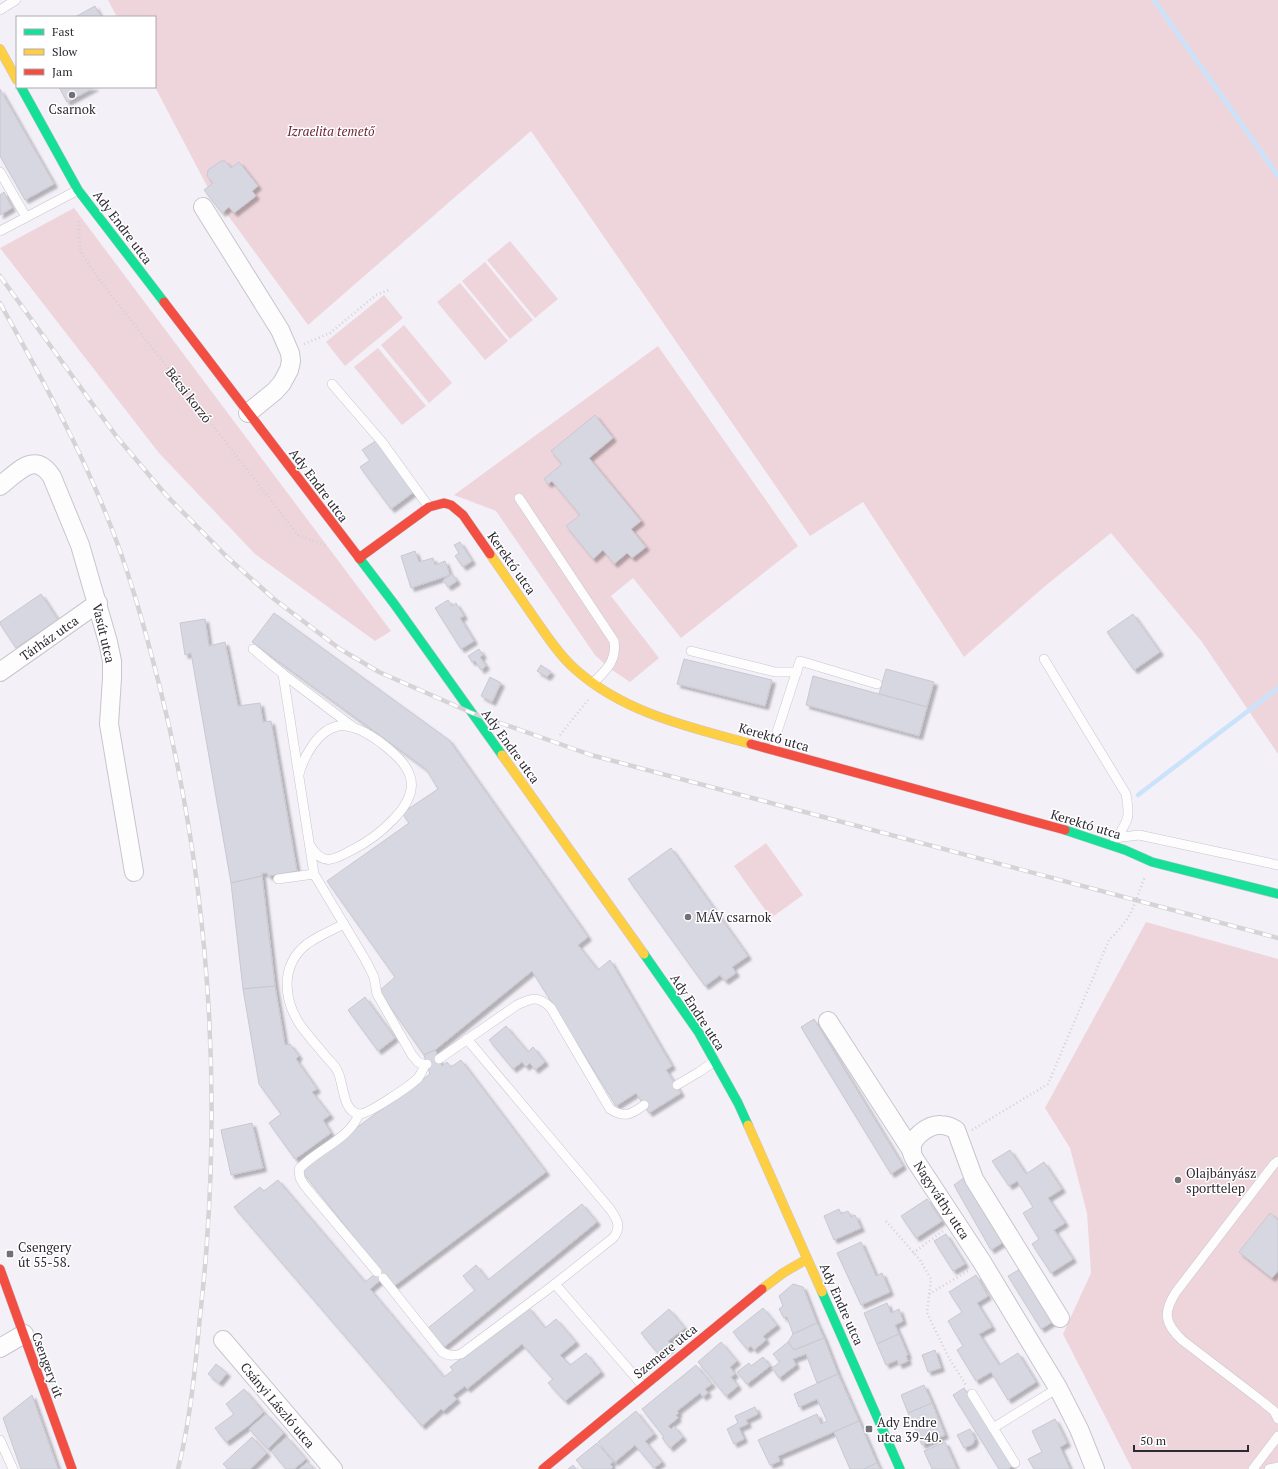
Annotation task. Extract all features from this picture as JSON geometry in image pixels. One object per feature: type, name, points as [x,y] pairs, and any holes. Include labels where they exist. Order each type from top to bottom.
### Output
[{"type":"street","points":[[0,49],[16,78]]},
{"type":"street","name":"Ady Endre utca","points":[[22,88],[78,190],[395,604],[699,1033],[716,1061],[738,1104],[900,1469]]},
{"type":"street","points":[[203,206],[280,330],[290,354],[289,370],[282,383],[248,413]]},
{"type":"street","name":"Vasút utca","points":[[0,486],[29,464],[39,464],[47,469],[52,477],[80,545],[98,603],[112,661],[109,724],[134,872]]},
{"type":"street","name":"Kerektó utca","points":[[359,558],[429,507],[444,503],[451,505],[463,515],[555,647],[574,668],[596,685],[631,706],[647,713],[772,750],[1101,840],[1152,862],[1278,894]]},
{"type":"street","name":"Tárház utca","points":[[0,672],[98,603]]},
{"type":"street","points":[[828,1021],[912,1151]]},
{"type":"street","name":"Nagyváthy utca","points":[[1060,1318],[974,1179],[956,1130],[948,1126],[932,1126],[918,1136],[913,1143],[912,1151],[922,1173],[982,1262],[1058,1388],[1079,1429],[1095,1469]]},
{"type":"street","name":"Szemere utca","points":[[543,1469],[762,1289],[783,1273],[807,1259]]},
{"type":"street","name":"Csengery út","points":[[0,1269],[72,1469]]},
{"type":"street","points":[[0,1348],[24,1334]]},
{"type":"street","name":"Csányi László utca","points":[[223,1340],[333,1469]]},
{"type":"lane","points":[[0,10],[16,0]]},
{"type":"lane","points":[[0,172],[26,217]]},
{"type":"lane","points":[[0,231],[78,190]]},
{"type":"lane","points":[[332,384],[382,442],[429,507]]},
{"type":"lane","points":[[519,498],[614,641],[612,663],[596,685]]},
{"type":"lane","points":[[254,649],[283,674],[353,727],[373,737],[393,753],[405,766],[410,777],[410,794],[402,810],[390,824],[355,849],[334,860],[324,859],[317,856],[309,845]]},
{"type":"lane","points":[[691,652],[775,672],[797,672]]},
{"type":"lane","points":[[1044,659],[1126,794],[1129,819],[1117,838]]},
{"type":"lane","points":[[772,750],[800,661],[877,684]]},
{"type":"lane","points":[[283,674],[314,874],[344,924],[374,977],[377,994],[412,1055],[418,1062],[426,1064],[417,1078],[409,1085],[367,1112],[359,1114],[351,1110],[344,1098],[342,1083],[337,1070],[300,1025],[288,996],[286,976],[293,959],[306,944],[344,924]]},
{"type":"lane","points":[[298,776],[310,749],[322,734],[338,726],[353,727]]},
{"type":"lane","points":[[1101,840],[1139,835],[1278,865]]},
{"type":"lane","points":[[278,879],[314,874]]},
{"type":"lane","points":[[439,1059],[516,1005],[537,998],[545,1002],[551,1008],[610,1109],[617,1114],[630,1114],[644,1105]]},
{"type":"lane","points":[[359,1114],[356,1122],[350,1130],[306,1161],[299,1169],[300,1178],[304,1185],[380,1275],[442,1352],[455,1356],[461,1354],[555,1284],[613,1238],[618,1229],[618,1222],[610,1209],[467,1039]]},
{"type":"lane","points":[[677,1085],[716,1061]]},
{"type":"lane","points":[[1278,1161],[1274,1164],[1176,1292],[1167,1308],[1167,1316],[1172,1330],[1182,1340],[1274,1411],[1278,1419]]},
{"type":"lane","points":[[555,1284],[643,1386]]},
{"type":"lane","points":[[993,1428],[1058,1388]]},
{"type":"lane","points":[[972,1394],[1015,1464]]},
{"type":"lane","points":[[1253,1469],[1278,1436]]},
{"type":"lane","points":[[0,1440],[13,1469]]},
{"type":"lane","points":[[1269,1469],[1278,1467]]},
{"type":"path","name":"Bécsi korzó","points":[[79,220],[80,251],[98,278],[298,535],[332,548]]},
{"type":"path","points":[[290,354],[306,343],[330,333],[376,295],[390,289]]},
{"type":"path","points":[[560,735],[596,685]]},
{"type":"path","points":[[959,1138],[1048,1084],[1109,940],[1120,930],[1132,910],[1138,891],[1152,862]]},
{"type":"path","points":[[886,1221],[920,1260],[931,1279],[927,1313],[949,1358],[966,1387]]},
{"type":"path","points":[[913,1253],[927,1242]]},
{"type":"path","points":[[929,1294],[982,1262]]},
{"type":"green space","name":"Izraelita temető","points":[[108,0],[1278,0],[1278,754],[1202,642],[1111,533],[1044,587],[964,657],[863,502],[810,536],[531,131],[308,325],[208,188],[156,88],[156,16],[116,16]]},
{"type":"green space","points":[[74,208],[391,631],[375,641],[255,554],[159,453],[0,248]]},
{"type":"green space","points":[[510,241],[558,299],[535,318],[487,260]]},
{"type":"green space","points":[[485,262],[533,320],[510,339],[462,281]]},
{"type":"green space","points":[[460,283],[508,341],[485,360],[437,302]]},
{"type":"green space","points":[[384,295],[403,318],[345,366],[326,342]]},
{"type":"green space","points":[[404,325],[452,383],[429,403],[381,345]]},
{"type":"green space","points":[[658,346],[798,546],[681,638],[633,578],[611,596],[659,658],[630,682],[609,668],[595,655],[496,511],[454,495]]},
{"type":"green space","points":[[378,348],[426,406],[402,425],[354,367]]},
{"type":"green space","points":[[766,843],[803,895],[771,918],[734,866]]},
{"type":"green space","name":"Olajbányász sporttelep","points":[[1146,922],[1278,959],[1278,1469],[1132,1469],[1063,1334],[1091,1273],[1087,1213],[1070,1148],[1045,1108]]},
{"type":"building","points":[[95,6],[100,16],[77,16]]},
{"type":"building","name":"Csarnok","points":[[60,88],[93,88],[67,102]]},
{"type":"building","points":[[0,89],[54,184],[25,200],[0,156]]},
{"type":"building","points":[[221,161],[225,161],[231,168],[239,162],[258,186],[252,191],[256,196],[234,213],[229,207],[222,213],[204,190],[213,183],[207,176],[208,170]]},
{"type":"building","points":[[4,192],[12,208],[0,215],[0,195]]},
{"type":"building","points":[[595,415],[613,438],[589,458],[641,521],[631,529],[646,547],[632,558],[627,553],[614,564],[603,550],[593,559],[566,526],[580,515],[552,481],[548,484],[544,479],[562,464],[551,451]]},
{"type":"building","points":[[377,440],[415,491],[391,509],[360,467],[370,460],[362,450]]},
{"type":"building","points":[[460,542],[472,561],[463,567],[455,556],[459,553],[454,545]]},
{"type":"building","points":[[415,551],[419,562],[433,558],[435,565],[445,561],[450,575],[411,588],[401,556]]},
{"type":"building","points":[[452,574],[457,581],[448,587],[443,580]]},
{"type":"building","points":[[41,594],[58,620],[16,648],[0,622]]},
{"type":"building","points":[[448,600],[452,606],[456,603],[464,616],[460,618],[474,641],[461,649],[435,608]]},
{"type":"building","points":[[274,613],[449,740],[588,937],[578,945],[598,970],[610,960],[672,1066],[666,1070],[681,1093],[649,1113],[636,1093],[616,1106],[532,971],[435,1050],[424,1055],[379,991],[395,977],[327,881],[409,823],[402,813],[438,789],[426,769],[252,642]]},
{"type":"building","points":[[1133,614],[1160,652],[1134,670],[1107,632]]},
{"type":"building","points":[[205,619],[209,646],[225,642],[238,706],[260,703],[263,722],[271,721],[297,871],[268,876],[267,873],[262,873],[262,876],[231,883],[191,653],[185,655],[180,623]]},
{"type":"building","points":[[479,649],[483,655],[480,657],[486,666],[481,670],[475,661],[472,662],[468,656]]},
{"type":"building","points":[[684,659],[772,680],[765,706],[677,684]]},
{"type":"building","points":[[541,665],[551,672],[547,677],[537,671]]},
{"type":"building","points":[[886,669],[934,682],[927,707],[879,694]]},
{"type":"building","points":[[813,676],[927,707],[919,736],[806,705]]},
{"type":"building","points":[[490,677],[501,683],[492,702],[481,696]]},
{"type":"building","name":"MÁV csarnok","points":[[671,848],[748,956],[732,967],[736,973],[725,981],[720,975],[705,986],[628,879]]},
{"type":"building","points":[[262,876],[275,986],[243,989],[231,883]]},
{"type":"building","points":[[275,986],[285,1045],[290,1044],[299,1056],[296,1059],[317,1089],[312,1092],[330,1115],[323,1120],[331,1133],[295,1159],[269,1123],[281,1114],[259,1084],[243,989]]},
{"type":"building","points":[[365,997],[395,1038],[378,1051],[348,1010]]},
{"type":"building","points":[[814,1019],[903,1166],[891,1174],[801,1027]]},
{"type":"building","points":[[506,1026],[528,1052],[533,1047],[545,1062],[535,1070],[530,1063],[526,1067],[522,1062],[513,1069],[489,1040]]},
{"type":"building","points":[[435,1050],[442,1066],[447,1062],[451,1067],[461,1060],[546,1172],[394,1286],[383,1278],[370,1289],[444,1377],[453,1370],[450,1367],[528,1307],[545,1328],[556,1319],[576,1342],[560,1355],[570,1365],[586,1353],[601,1372],[565,1401],[548,1383],[553,1379],[522,1344],[467,1389],[465,1386],[453,1395],[457,1399],[443,1411],[441,1409],[422,1426],[234,1207],[260,1187],[264,1191],[278,1180],[365,1282],[380,1270],[300,1169],[430,1074],[424,1055]]},
{"type":"building","points":[[252,1123],[263,1168],[231,1175],[221,1130]]},
{"type":"building","points":[[1010,1150],[1026,1174],[1044,1162],[1062,1189],[1048,1198],[1065,1223],[1054,1230],[1073,1259],[1051,1273],[1032,1244],[1039,1239],[1023,1213],[1033,1207],[1017,1181],[1009,1186],[992,1161]]},
{"type":"building","points":[[965,1177],[1005,1241],[991,1250],[954,1185]]},
{"type":"building","points":[[927,1199],[942,1221],[916,1238],[901,1216]]},
{"type":"building","points":[[582,1204],[597,1222],[444,1347],[428,1328],[475,1290],[463,1276],[476,1265],[488,1280]]},
{"type":"building","points":[[839,1209],[841,1214],[848,1211],[851,1217],[855,1215],[861,1228],[834,1240],[824,1216]]},
{"type":"building","points":[[1270,1213],[1278,1220],[1278,1271],[1272,1278],[1239,1252]]},
{"type":"building","points":[[946,1234],[965,1264],[953,1271],[934,1241]]},
{"type":"building","points":[[861,1242],[876,1276],[882,1273],[890,1292],[861,1305],[837,1253]]},
{"type":"building","points":[[1022,1268],[1054,1321],[1041,1329],[1008,1276]]},
{"type":"building","points":[[976,1275],[988,1296],[977,1303],[992,1327],[979,1334],[999,1365],[1018,1353],[1036,1382],[1008,1400],[991,1372],[976,1381],[957,1350],[963,1346],[948,1321],[962,1312],[949,1292]]},
{"type":"building","points":[[793,1284],[803,1287],[817,1323],[793,1334],[787,1317],[784,1318],[779,1309],[783,1306],[779,1296]]},
{"type":"building","points":[[887,1303],[891,1313],[899,1309],[903,1321],[895,1325],[899,1334],[877,1344],[864,1313]]},
{"type":"building","points":[[763,1308],[777,1325],[763,1336],[766,1340],[754,1350],[751,1346],[747,1349],[733,1332]]},
{"type":"building","points":[[669,1309],[685,1328],[668,1341],[672,1347],[660,1356],[641,1333]]},
{"type":"building","points":[[817,1323],[824,1338],[794,1350],[788,1342],[793,1334]]},
{"type":"building","points":[[899,1334],[908,1355],[906,1356],[908,1361],[899,1365],[897,1360],[886,1365],[877,1344]]},
{"type":"building","points":[[824,1338],[838,1374],[817,1383],[806,1354],[793,1359],[796,1365],[779,1378],[772,1368],[780,1362],[773,1354],[788,1342],[794,1350]]},
{"type":"building","points":[[721,1342],[737,1361],[730,1367],[735,1374],[731,1377],[738,1386],[726,1396],[698,1362]]},
{"type":"building","points":[[935,1350],[941,1368],[928,1372],[922,1355]]},
{"type":"building","points":[[763,1357],[770,1366],[747,1384],[737,1372],[749,1363],[751,1366]]},
{"type":"building","points":[[216,1364],[227,1373],[219,1383],[208,1374]]},
{"type":"building","points":[[696,1365],[712,1384],[705,1389],[708,1393],[703,1397],[700,1393],[677,1411],[679,1413],[676,1415],[678,1418],[668,1426],[671,1429],[674,1426],[683,1437],[670,1448],[662,1438],[664,1437],[642,1409]]},
{"type":"building","points":[[838,1374],[859,1421],[778,1456],[780,1461],[770,1465],[758,1440],[817,1414],[821,1424],[827,1421],[817,1399],[799,1407],[794,1394]]},
{"type":"building","points":[[924,1385],[932,1403],[908,1413],[901,1395]]},
{"type":"building","points":[[964,1388],[1012,1466],[1008,1469],[999,1469],[953,1395]]},
{"type":"building","points":[[244,1389],[264,1412],[226,1442],[215,1428],[234,1414],[226,1404]]},
{"type":"building","points":[[32,1395],[58,1469],[21,1469],[3,1418]]},
{"type":"building","points":[[932,1403],[945,1435],[922,1445],[908,1413]]},
{"type":"building","points":[[755,1407],[758,1414],[746,1420],[748,1424],[739,1428],[744,1439],[734,1444],[727,1429],[738,1423],[735,1416]]},
{"type":"building","points":[[636,1411],[654,1434],[645,1441],[662,1462],[654,1468],[635,1445],[615,1462],[598,1442]]},
{"type":"building","points":[[266,1414],[284,1433],[268,1449],[249,1429]]},
{"type":"building","points":[[1055,1419],[1067,1443],[1060,1447],[1070,1469],[1034,1469],[1028,1459],[1042,1452],[1032,1431]]},
{"type":"building","points":[[859,1421],[877,1463],[864,1469],[850,1469],[834,1432]]},
{"type":"building","points":[[970,1429],[975,1439],[973,1444],[964,1448],[957,1435]]},
{"type":"building","points":[[252,1437],[267,1453],[250,1469],[228,1469],[223,1464]]},
{"type":"building","points":[[287,1437],[306,1459],[294,1469],[286,1469],[271,1451]]},
{"type":"building","points":[[945,1442],[957,1469],[932,1469],[924,1451]]},
{"type":"building","points":[[597,1443],[613,1462],[610,1464],[613,1467],[611,1469],[584,1469],[576,1460]]},
{"type":"building","points":[[308,1462],[314,1469],[299,1469]]},
{"type":"building","points":[[877,1463],[880,1469],[864,1469]]},
{"type":"building","points":[[573,1465],[576,1469],[568,1469]]},
{"type":"waterway","points":[[1154,0],[1278,176]]},
{"type":"waterway","points":[[1138,795],[1278,688]]},
{"type":"railway","points":[[0,276],[117,437],[166,495],[227,557],[274,599],[340,649],[379,672],[472,713],[591,755],[1278,938]]},
{"type":"railway","points":[[0,303],[29,355],[83,460],[122,557],[160,688],[188,824],[198,893],[210,1032],[211,1172],[206,1253],[195,1371],[191,1404],[178,1469]]},
{"type":"traffic: fast","points":[[22,88],[78,190],[164,302]]},
{"type":"traffic: fast","points":[[360,559],[395,605],[502,755]]},
{"type":"traffic: fast","points":[[1065,830],[1125,850],[1152,862],[1278,894]]},
{"type":"traffic: fast","points":[[644,954],[699,1033],[738,1103],[748,1125]]},
{"type":"traffic: fast","points":[[822,1292],[900,1469]]},
{"type":"traffic: slow","points":[[0,49],[16,78]]},
{"type":"traffic: slow","points":[[490,554],[558,652],[569,664],[594,684],[614,697],[658,717],[751,744]]},
{"type":"traffic: slow","points":[[502,755],[644,954]]},
{"type":"traffic: slow","points":[[748,1125],[822,1292]]},
{"type":"traffic: slow","points":[[762,1289],[783,1273],[807,1259]]},
{"type":"traffic: jam","points":[[164,302],[360,559]]},
{"type":"traffic: jam","points":[[359,558],[429,507],[444,503],[451,505],[463,515],[490,554]]},
{"type":"traffic: jam","points":[[751,744],[1065,830]]},
{"type":"traffic: jam","points":[[0,1269],[72,1469]]},
{"type":"traffic: jam","points":[[543,1469],[762,1289]]},
{"type":"place","name":"Csarnok","points":[[72,95]]},
{"type":"place","name":"MÁV csarnok","points":[[688,917]]},
{"type":"place","name":"Olajbányász sporttelep","points":[[1178,1180]]},
{"type":"place","name":"Csengery út 55-58.","points":[[10,1254]]},
{"type":"place","name":"Ady Endre utca 39-40.","points":[[869,1429]]}]
